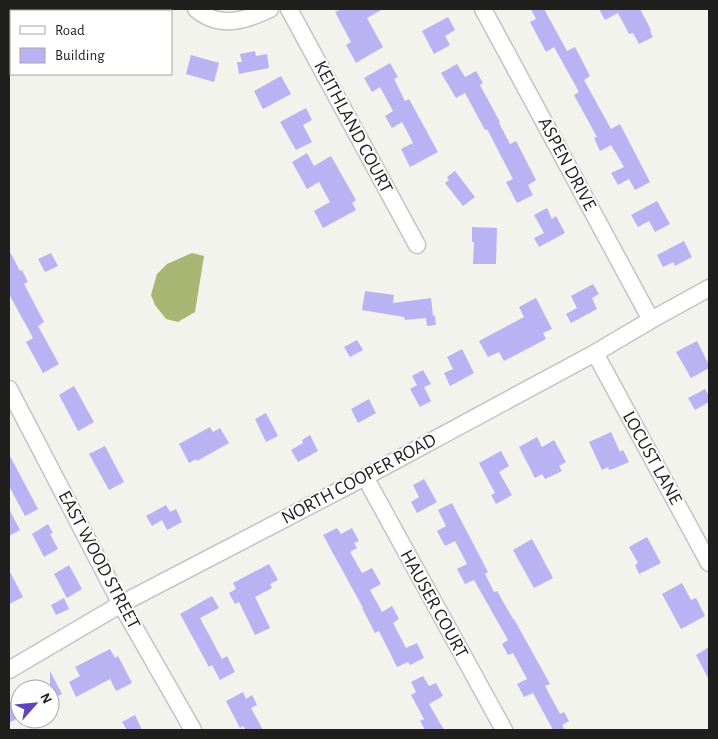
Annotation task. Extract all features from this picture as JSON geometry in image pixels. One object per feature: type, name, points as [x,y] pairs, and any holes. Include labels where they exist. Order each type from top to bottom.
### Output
[{"type":"street","points":[[196,9],[203,15],[219,21],[235,22],[270,9]]},
{"type":"street","name":"KEITHLAND COURT","points":[[290,9],[417,245]]},
{"type":"street","name":"ASPEN DRIVE","points":[[483,9],[651,320]]},
{"type":"street","name":"NORTH COOPER ROAD","points":[[9,670],[121,604],[365,477],[595,353],[709,288]]},
{"type":"street","name":"LOCUST LANE","points":[[595,353],[709,563]]},
{"type":"street","name":"EAST WOOD STREET","points":[[9,388],[121,604],[193,730]]},
{"type":"street","name":"HAUSER COURT","points":[[365,477],[504,730]]},
{"type":"shaded area","points":[[192,253],[204,256],[195,312],[178,322],[166,319],[155,305],[151,295],[157,274],[167,264]]},
{"type":"building","points":[[342,9],[383,9],[367,18],[383,47],[356,63],[346,45],[351,42],[335,12]]},
{"type":"building","points":[[531,9],[544,9],[567,51],[575,47],[590,76],[584,80],[611,129],[620,124],[650,182],[635,190],[629,179],[618,185],[611,173],[624,167],[611,145],[600,151],[594,138],[597,137],[574,95],[579,92],[554,47],[546,52],[530,22],[536,19]]},
{"type":"building","points":[[599,9],[640,9],[653,37],[639,44],[633,33],[629,34],[618,13],[605,20]]},
{"type":"building","points":[[448,17],[455,30],[445,36],[450,45],[434,54],[422,31]]},
{"type":"building","points":[[255,51],[256,56],[267,54],[269,68],[239,74],[237,62],[242,62],[240,54]]},
{"type":"building","points":[[191,55],[219,63],[214,82],[186,74]]},
{"type":"building","points":[[390,63],[398,77],[394,79],[405,101],[409,99],[438,152],[410,167],[401,149],[413,143],[402,122],[392,128],[385,116],[393,111],[380,87],[372,92],[364,78]]},
{"type":"building","points":[[457,64],[465,77],[476,71],[483,83],[480,85],[510,144],[516,141],[536,180],[528,185],[533,195],[517,203],[506,182],[513,179],[487,129],[485,130],[465,93],[456,98],[441,73]]},
{"type":"building","points":[[281,76],[291,94],[263,109],[254,91]]},
{"type":"building","points":[[306,108],[312,120],[303,125],[312,142],[296,150],[280,122]]},
{"type":"building","points":[[307,153],[314,166],[331,156],[356,200],[352,203],[356,210],[323,228],[314,211],[330,202],[319,182],[307,189],[292,162]]},
{"type":"building","points":[[455,171],[475,197],[463,206],[445,183],[449,180],[447,177]]},
{"type":"building","points":[[657,201],[670,224],[655,232],[649,221],[638,227],[631,215]]},
{"type":"building","points":[[547,208],[552,219],[556,216],[565,233],[539,247],[534,238],[544,233],[534,215]]},
{"type":"building","points":[[472,227],[497,228],[496,264],[473,264],[474,242],[472,242]]},
{"type":"building","points":[[684,241],[692,257],[675,266],[673,262],[663,267],[657,255]]},
{"type":"building","points":[[9,250],[28,282],[24,284],[44,322],[38,326],[59,364],[43,373],[26,342],[33,338],[9,294]]},
{"type":"building","points":[[51,253],[58,266],[45,272],[38,259]]},
{"type":"building","points":[[593,284],[599,294],[592,298],[597,309],[571,323],[566,314],[577,308],[571,296]]},
{"type":"building","points":[[365,291],[394,295],[393,303],[431,298],[436,325],[427,326],[426,318],[405,320],[404,317],[362,310]]},
{"type":"building","points":[[536,298],[552,329],[543,333],[546,339],[504,361],[499,352],[488,357],[479,341],[524,317],[519,307]]},
{"type":"building","points":[[357,340],[363,350],[350,357],[344,347]]},
{"type":"building","points":[[697,341],[709,368],[691,378],[676,352]]},
{"type":"building","points":[[462,349],[474,373],[450,386],[444,373],[453,369],[447,357]]},
{"type":"building","points":[[423,370],[431,384],[424,387],[431,401],[420,407],[410,389],[417,385],[412,376]]},
{"type":"building","points":[[74,386],[94,422],[78,431],[59,395]]},
{"type":"building","points":[[705,389],[709,396],[709,402],[695,410],[688,398]]},
{"type":"building","points":[[369,399],[376,413],[358,423],[351,409]]},
{"type":"building","points":[[266,413],[278,436],[266,442],[255,419]]},
{"type":"building","points":[[210,427],[213,432],[220,428],[229,443],[197,461],[196,459],[189,463],[179,444]]},
{"type":"building","points":[[611,432],[620,452],[623,450],[629,462],[609,470],[608,467],[602,470],[589,442]]},
{"type":"building","points":[[310,435],[318,451],[298,462],[291,450],[303,443],[302,440]]},
{"type":"building","points":[[537,437],[542,447],[554,440],[566,462],[559,466],[562,471],[545,479],[542,474],[535,478],[519,447]]},
{"type":"building","points":[[105,446],[124,482],[109,490],[89,454]]},
{"type":"building","points":[[501,451],[509,466],[499,472],[512,495],[496,504],[491,495],[495,493],[479,463]]},
{"type":"building","points":[[9,454],[38,509],[25,516],[9,486]]},
{"type":"building","points":[[424,479],[437,502],[417,513],[411,502],[419,497],[413,485]]},
{"type":"building","points":[[452,503],[488,572],[485,574],[494,592],[497,591],[550,684],[545,686],[560,714],[564,712],[569,721],[562,725],[565,730],[553,730],[533,693],[524,697],[517,684],[527,679],[513,653],[508,655],[502,644],[508,640],[474,580],[465,584],[457,569],[467,564],[455,541],[445,546],[437,531],[446,526],[438,510]]},
{"type":"building","points":[[166,505],[170,512],[176,509],[182,522],[167,530],[162,520],[152,526],[146,516]]},
{"type":"building","points":[[9,509],[20,530],[9,536]]},
{"type":"building","points":[[48,524],[53,533],[50,534],[58,549],[44,557],[32,534]]},
{"type":"building","points":[[337,528],[341,534],[352,528],[359,541],[354,543],[357,548],[350,552],[362,573],[372,568],[381,584],[370,590],[382,612],[392,606],[399,619],[393,623],[406,648],[417,643],[424,658],[410,665],[408,662],[397,667],[379,631],[375,633],[323,535]]},
{"type":"building","points":[[647,537],[661,563],[639,574],[635,565],[638,563],[629,547]]},
{"type":"building","points":[[532,539],[553,578],[534,588],[513,550]]},
{"type":"building","points":[[269,564],[278,580],[270,584],[272,588],[255,597],[270,628],[255,635],[239,602],[235,604],[229,593],[236,589],[233,583]]},
{"type":"building","points":[[69,565],[82,589],[67,598],[54,574]]},
{"type":"building","points":[[9,570],[23,597],[9,604]]},
{"type":"building","points":[[682,583],[691,600],[696,598],[705,616],[681,629],[662,594]]},
{"type":"building","points":[[212,596],[219,608],[200,618],[222,659],[227,656],[235,672],[220,680],[212,665],[209,667],[180,614]]},
{"type":"building","points":[[64,598],[69,609],[56,615],[51,605]]},
{"type":"building","points":[[709,647],[709,680],[696,655]]},
{"type":"building","points":[[110,649],[115,658],[118,656],[132,683],[116,691],[110,679],[76,697],[69,682],[80,676],[75,667]]},
{"type":"building","points":[[50,671],[54,679],[50,679]]},
{"type":"building","points":[[423,676],[429,686],[436,683],[443,696],[429,704],[444,730],[425,730],[420,721],[424,719],[411,695],[416,692],[411,682]]},
{"type":"building","points":[[243,692],[246,699],[252,695],[257,705],[251,708],[263,730],[246,730],[243,726],[240,728],[226,701]]},
{"type":"building","points":[[9,703],[10,703],[9,723]]},
{"type":"building","points":[[135,715],[142,730],[127,730],[122,722]]}]
